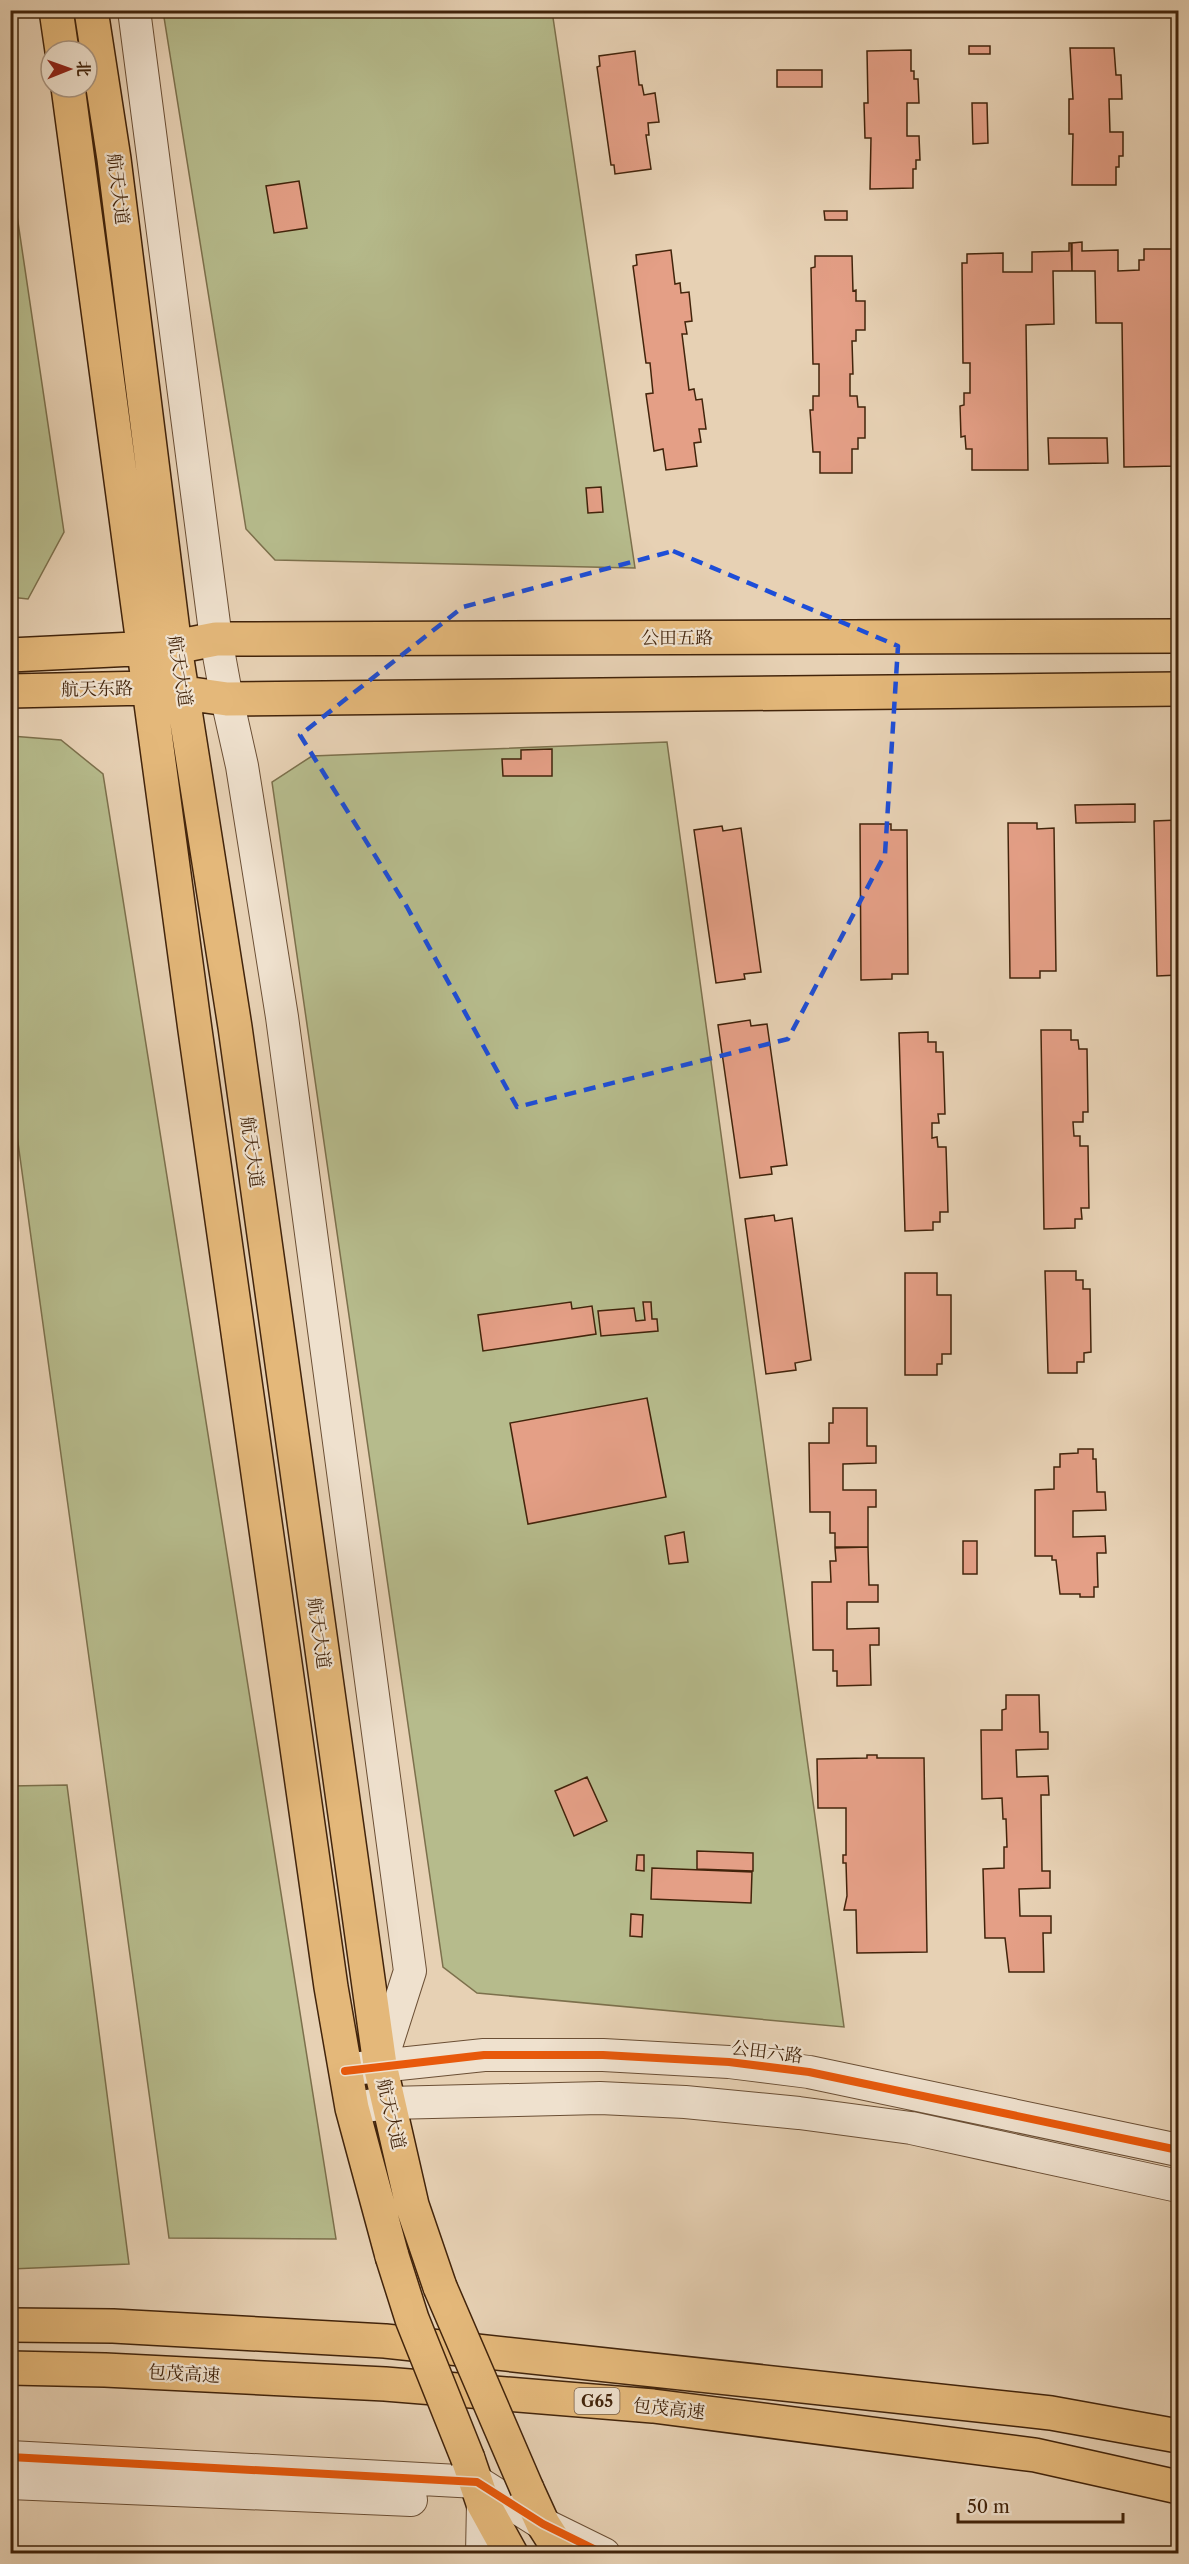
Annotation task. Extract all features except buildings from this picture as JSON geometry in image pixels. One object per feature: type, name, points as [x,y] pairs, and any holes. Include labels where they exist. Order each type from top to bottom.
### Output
[{"type":"main road","points":[[56,10],[60,39]]},
{"type":"main road","name":"航天大道","points":[[91,10],[114,159],[160,647],[150,687],[195,1030],[345,2071],[352,2108],[392,2256],[412,2319],[476,2481],[511,2553]]},
{"type":"main road","name":"航天大道","points":[[70,99],[160,647],[183,693],[235,1028],[380,2065],[412,2205],[440,2287],[527,2489],[545,2539],[562,2553]]},
{"type":"main road","name":"公田五路","points":[[160,647],[216,639],[1179,636]]},
{"type":"main road","name":"航天东路","points":[[10,655],[160,647]]},
{"type":"main road","name":"航天东路","points":[[10,691],[150,687],[183,693]]},
{"type":"main road","points":[[183,693],[227,699],[1179,689]]},
{"type":"main road","name":"包茂高速","points":[[10,2325],[113,2326],[385,2341],[1051,2413],[1179,2436]]},
{"type":"main road","name":"包茂高速","points":[[10,2368],[105,2370],[385,2384],[653,2406],[1035,2455],[1179,2487]]},
{"type":"street","points":[[134,10],[216,639],[242,766],[282,1017],[410,1971],[380,2065]]},
{"type":"street","name":"公田六路","points":[[345,2071],[380,2065],[484,2055],[603,2055],[729,2061],[809,2072],[1179,2150]]},
{"type":"street","points":[[352,2108],[388,2103],[600,2098],[685,2102],[799,2113],[911,2128],[1179,2186]]},
{"type":"street","points":[[10,2457],[476,2481],[545,2539],[604,2553]]},
{"type":"street","points":[[10,2483],[476,2481]]},
{"type":"street","points":[[476,2481],[482,2553]]},
{"type":"highlighted area","points":[[673,551],[898,646],[885,854],[788,1039],[517,1107],[407,907],[300,735],[463,607]]},
{"type":"green space","points":[[163,11],[552,11],[635,568],[275,560],[246,529]]},
{"type":"green space","points":[[11,175],[64,532],[28,599],[10,597]]},
{"type":"green space","points":[[11,736],[61,740],[103,774],[336,2239],[169,2238],[11,1092]]},
{"type":"green space","points":[[667,742],[844,2027],[477,1993],[443,1967],[272,782],[312,756]]},
{"type":"green space","points":[[67,1785],[129,2264],[11,2269],[11,1786]]},
{"type":"cycle path","points":[[345,2071],[484,2055],[603,2055],[729,2062],[809,2072],[1178,2150]]},
{"type":"cycle path","points":[[10,2457],[477,2482],[543,2524],[604,2554]]}]
